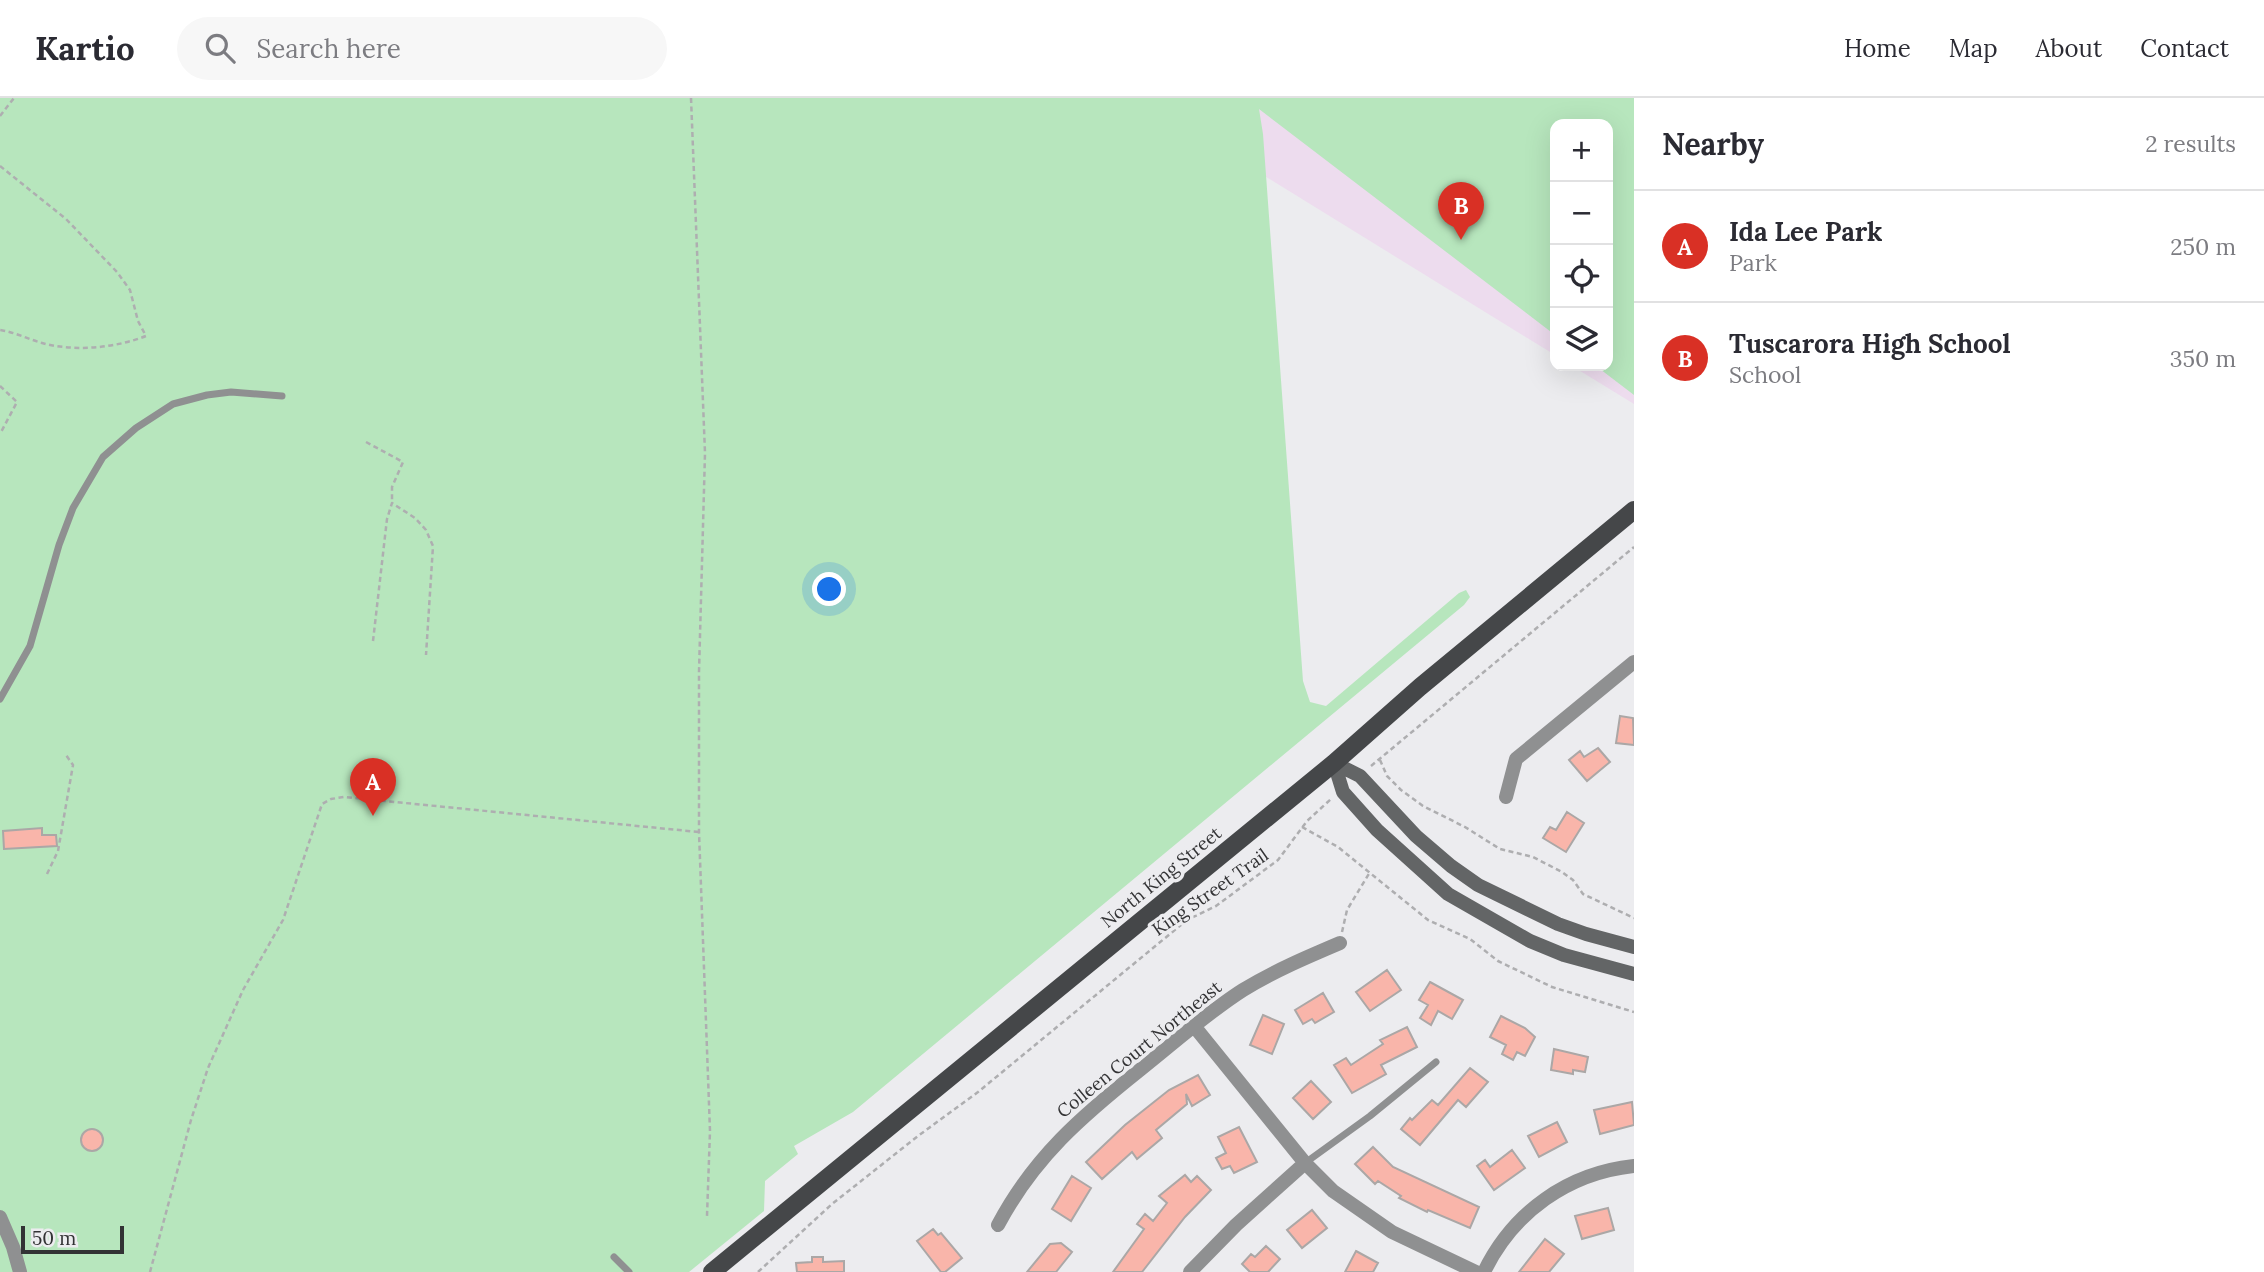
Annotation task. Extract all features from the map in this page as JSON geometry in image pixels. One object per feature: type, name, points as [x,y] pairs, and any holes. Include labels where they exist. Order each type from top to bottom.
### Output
[{"type":"main road","name":"North King Street","points":[[712,1272],[1334,763],[1420,687],[1634,510]]},
{"type":"main road","points":[[1334,763],[1360,776],[1416,836],[1478,885],[1558,924],[1634,947]]},
{"type":"main road","points":[[1334,763],[1341,790],[1377,830],[1448,894],[1531,941],[1564,955],[1634,974]]},
{"type":"street","points":[[1506,797],[1516,759],[1634,662]]},
{"type":"street","name":"Colleen Court Northeast","points":[[998,1225],[1023,1182],[1066,1131],[1103,1099],[1194,1026],[1263,979],[1340,943]]},
{"type":"street","points":[[1194,1026],[1305,1163],[1333,1191],[1363,1214],[1419,1246],[1476,1272]]},
{"type":"street","points":[[1190,1272],[1236,1225],[1305,1163]]},
{"type":"street","points":[[1484,1272],[1499,1244],[1514,1226],[1554,1192],[1598,1173],[1634,1166]]},
{"type":"street","points":[[0,1217],[20,1272]]},
{"type":"lane","points":[[0,699],[30,646],[59,545],[73,508],[103,457],[136,428],[173,404],[231,392],[282,396]]},
{"type":"lane","points":[[1305,1163],[1370,1116],[1436,1062]]},
{"type":"lane","points":[[614,1257],[629,1272]]},
{"type":"path","points":[[0,116],[14,98]]},
{"type":"path","points":[[691,98],[705,453],[699,673],[699,832],[709,1131],[707,1216]]},
{"type":"path","points":[[0,166],[66,219],[117,272],[130,290],[138,321],[146,336],[124,344],[65,347],[41,343],[0,330]]},
{"type":"path","points":[[0,386],[17,402],[0,434]]},
{"type":"path","points":[[366,442],[402,461],[392,487],[373,641]]},
{"type":"path","points":[[392,503],[415,518],[426,530],[433,546],[426,655]]},
{"type":"path","points":[[1360,776],[1634,547]]},
{"type":"path","points":[[47,874],[58,850],[73,765],[66,755]]},
{"type":"path","points":[[1380,760],[1387,776],[1423,806],[1465,827],[1500,849],[1533,857],[1562,872],[1573,880],[1583,894],[1634,918]]},
{"type":"path","name":"King Street Trail","points":[[758,1272],[832,1204],[978,1092],[1187,920],[1216,906],[1278,860],[1317,810],[1341,790]]},
{"type":"path","points":[[150,1272],[191,1120],[208,1068],[228,1019],[283,920],[322,804],[344,797],[699,832]]},
{"type":"path","points":[[1302,827],[1338,846],[1428,920],[1470,939],[1506,965],[1561,991],[1634,1012]]},
{"type":"path","points":[[1340,943],[1347,910],[1370,872]]},
{"type":"shaded area","points":[[1138,98],[1634,98],[1634,404],[1580,371],[1613,371],[1613,119],[1550,119],[1550,352]]},
{"type":"green space","points":[[0,98],[1634,98],[1634,395],[1603,371],[1613,371],[1613,119],[1550,119],[1550,331],[1259,109],[1303,681],[1310,702],[1326,706],[1459,593],[1466,590],[1470,597],[1464,605],[853,1112],[794,1146],[798,1154],[765,1181],[764,1211],[689,1272],[0,1272]]},
{"type":"building","points":[[1620,716],[1633,718],[1634,745],[1616,743]]},
{"type":"building","points":[[1598,748],[1610,762],[1587,781],[1569,760],[1580,751],[1584,757]]},
{"type":"building","points":[[1567,812],[1584,823],[1566,852],[1543,838],[1550,827],[1556,830]]},
{"type":"building","points":[[42,828],[42,835],[56,835],[57,846],[4,849],[3,831]]},
{"type":"building","points":[[1387,970],[1401,990],[1370,1011],[1356,992]]},
{"type":"building","points":[[1430,982],[1463,1000],[1452,1019],[1438,1011],[1431,1025],[1420,1018],[1428,1005],[1419,1000]]},
{"type":"building","points":[[1323,993],[1334,1012],[1315,1023],[1312,1019],[1303,1024],[1295,1010]]},
{"type":"building","points":[[1263,1015],[1284,1024],[1272,1054],[1250,1045]]},
{"type":"building","points":[[1501,1016],[1525,1028],[1535,1037],[1525,1056],[1517,1052],[1513,1060],[1502,1054],[1506,1045],[1490,1037]]},
{"type":"building","points":[[1407,1027],[1417,1047],[1381,1065],[1386,1074],[1352,1093],[1334,1065],[1346,1058],[1351,1065],[1383,1044],[1380,1040]]},
{"type":"building","points":[[1554,1049],[1588,1057],[1585,1072],[1573,1070],[1573,1074],[1551,1070]]},
{"type":"building","points":[[1470,1068],[1488,1082],[1466,1107],[1458,1100],[1420,1145],[1401,1129],[1432,1100],[1438,1105]]},
{"type":"building","points":[[1198,1075],[1210,1095],[1192,1106],[1186,1094],[1187,1104],[1156,1130],[1162,1138],[1137,1159],[1132,1152],[1102,1179],[1086,1162],[1125,1125],[1169,1090]]},
{"type":"building","points":[[1311,1081],[1331,1102],[1313,1119],[1293,1098]]},
{"type":"building","points":[[1632,1102],[1634,1125],[1600,1134],[1594,1110]]},
{"type":"building","points":[[1557,1122],[1567,1142],[1539,1157],[1528,1136]]},
{"type":"building","points":[[1239,1127],[1257,1162],[1234,1173],[1230,1166],[1222,1169],[1216,1158],[1226,1153],[1218,1137]]},
{"type":"building","points":[[88,1129],[96,1129],[103,1136],[103,1144],[96,1151],[88,1151],[81,1144],[81,1136]]},
{"type":"building","points":[[1373,1147],[1393,1167],[1479,1207],[1470,1228],[1399,1198],[1401,1196],[1378,1181],[1375,1184],[1355,1164]]},
{"type":"building","points":[[1512,1150],[1525,1168],[1494,1190],[1477,1166],[1485,1160],[1490,1167]]},
{"type":"building","points":[[1185,1175],[1191,1182],[1197,1176],[1211,1190],[1185,1217],[1142,1272],[1113,1272],[1144,1229],[1137,1224],[1145,1214],[1153,1221],[1167,1203],[1159,1196]]},
{"type":"building","points":[[1072,1176],[1091,1188],[1071,1221],[1052,1209]]},
{"type":"building","points":[[1608,1208],[1614,1230],[1582,1239],[1575,1216]]},
{"type":"building","points":[[1312,1210],[1327,1228],[1302,1248],[1287,1230]]},
{"type":"building","points":[[933,1229],[938,1235],[941,1233],[962,1258],[945,1272],[941,1272],[917,1241]]},
{"type":"building","points":[[1545,1239],[1564,1254],[1549,1272],[1519,1272]]},
{"type":"building","points":[[1061,1243],[1072,1252],[1056,1272],[1027,1272],[1050,1244]]},
{"type":"building","points":[[1266,1246],[1280,1259],[1268,1272],[1250,1272],[1242,1264],[1251,1254],[1255,1257]]},
{"type":"building","points":[[1356,1251],[1378,1263],[1373,1272],[1345,1272]]},
{"type":"building","points":[[812,1257],[823,1257],[823,1262],[844,1261],[844,1272],[797,1272],[796,1263],[812,1262]]},
{"type":"place","name":"Tuscarora High School","points":[[1461,240]]},
{"type":"place","name":"Ida Lee Park","points":[[373,816]]}]
